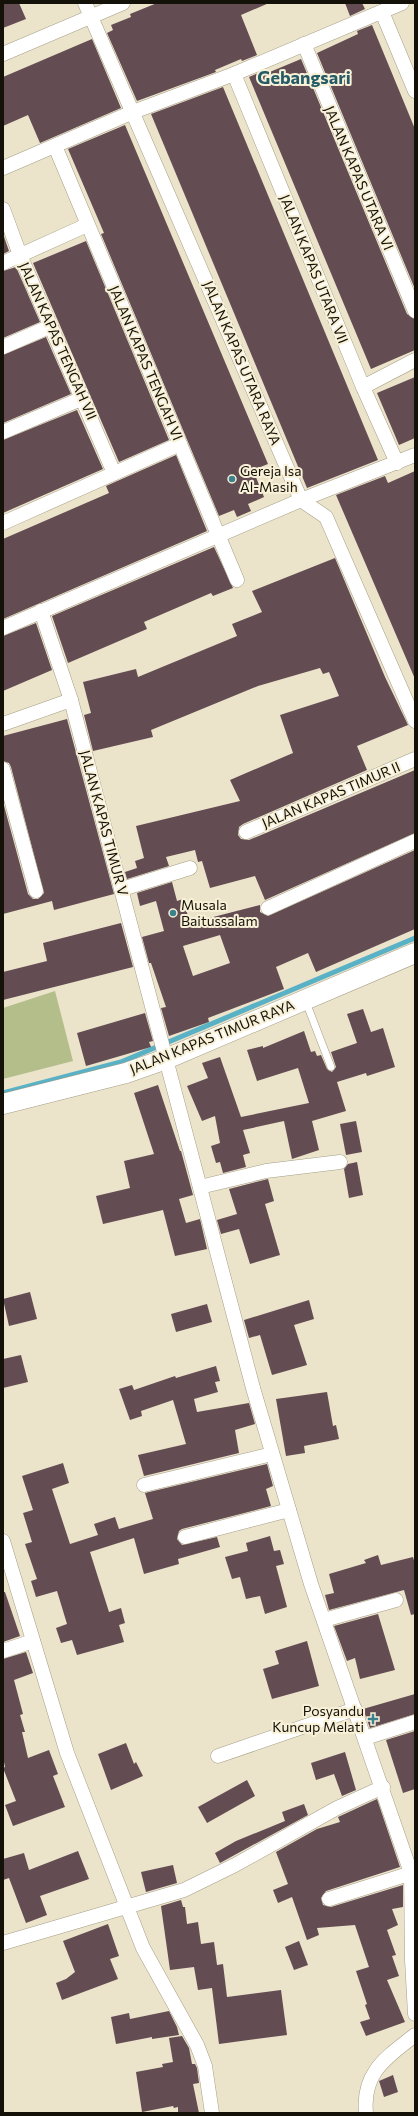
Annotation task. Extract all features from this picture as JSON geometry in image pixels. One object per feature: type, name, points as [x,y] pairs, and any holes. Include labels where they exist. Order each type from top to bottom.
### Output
[{"type":"street","name":"JALAN KAPAS UTARA RAYA","points":[[85,3],[301,500]]},
{"type":"street","points":[[3,54],[123,3]]},
{"type":"street","points":[[3,168],[133,112],[234,74],[402,3]]},
{"type":"street","points":[[382,12],[415,91]]},
{"type":"street","name":"JALAN KAPAS UTARA VI","points":[[304,44],[415,311]]},
{"type":"street","name":"JALAN KAPAS UTARA VII","points":[[234,74],[363,387],[397,463]]},
{"type":"street","name":"JALAN KAPAS TENGAH VI","points":[[55,146],[237,580]]},
{"type":"street","name":"JALAN KAPAS TENGAH VII","points":[[3,209],[20,255],[83,398],[114,473]]},
{"type":"street","points":[[3,263],[88,224]]},
{"type":"street","points":[[3,346],[51,326]]},
{"type":"street","points":[[363,387],[415,360]]},
{"type":"street","points":[[3,432],[83,398]]},
{"type":"street","points":[[3,523],[180,444]]},
{"type":"street","points":[[3,628],[301,500],[415,455]]},
{"type":"street","points":[[301,500],[326,517],[415,721]]},
{"type":"street","name":"JALAN KAPAS TIMUR V","points":[[41,611],[71,700],[253,1388],[272,1454],[324,1620],[413,1872],[412,1960],[415,2014]]},
{"type":"street","points":[[3,724],[71,700]]},
{"type":"street","name":"JALAN KAPAS TIMUR II","points":[[246,832],[415,759]]},
{"type":"street","points":[[3,769],[36,891]]},
{"type":"street","points":[[268,908],[415,841]]},
{"type":"street","points":[[122,889],[190,868]]},
{"type":"street","name":"JALAN KAPAS TIMUR RAYA","points":[[3,1104],[126,1073],[305,1000],[415,953]]},
{"type":"street","points":[[200,1187],[266,1171],[340,1162]]},
{"type":"street","points":[[144,1485],[272,1454]]},
{"type":"street","points":[[185,1537],[289,1510]]},
{"type":"street","points":[[3,1541],[67,1753],[142,1948],[198,2045],[205,2066],[212,2113]]},
{"type":"street","points":[[324,1620],[396,1600]]},
{"type":"street","points":[[3,1651],[33,1641]]},
{"type":"street","points":[[218,1756],[356,1709]]},
{"type":"street","points":[[365,1738],[415,1722]]},
{"type":"street","points":[[3,1942],[184,1890],[235,1865],[336,1808],[383,1786]]},
{"type":"street","points":[[329,1900],[413,1872]]},
{"type":"street","points":[[366,2113],[365,2105],[370,2080],[380,2062],[415,2034]]},
{"type":"lane","points":[[305,1000],[331,1067]]},
{"type":"green space","points":[[55,991],[73,1061],[3,1079],[3,1008]]},
{"type":"building","points":[[3,3],[19,3],[26,19],[3,28]]},
{"type":"building","points":[[157,3],[269,3],[241,15],[257,55],[242,61],[241,59],[215,70],[216,72],[137,101],[107,33],[113,30],[111,25],[131,17],[130,14]]},
{"type":"building","points":[[345,3],[362,3],[365,9],[350,16]]},
{"type":"building","points":[[372,25],[415,129],[415,289],[317,53],[358,34],[357,31]]},
{"type":"building","points":[[92,39],[121,108],[40,143],[28,115],[3,126],[3,77]]},
{"type":"building","points":[[301,59],[407,314],[415,319],[415,350],[371,369],[249,77],[263,71],[265,74]]},
{"type":"building","points":[[223,87],[378,460],[307,488],[151,114]]},
{"type":"building","points":[[125,125],[268,464],[253,470],[264,497],[248,504],[251,511],[237,517],[234,510],[219,516],[101,234],[104,233],[68,149]]},
{"type":"building","points":[[3,234],[9,251],[3,254]]},
{"type":"building","points":[[86,241],[169,440],[119,462],[33,263]]},
{"type":"building","points":[[16,267],[40,322],[3,338],[3,271]]},
{"type":"building","points":[[46,337],[71,394],[3,423],[3,355]]},
{"type":"building","points":[[415,377],[415,438],[399,445],[377,393]]},
{"type":"building","points":[[77,410],[103,469],[3,513],[3,440]]},
{"type":"building","points":[[176,455],[207,531],[3,619],[3,539],[109,493],[106,486]]},
{"type":"building","points":[[415,471],[415,679],[336,495],[385,476],[388,483]]},
{"type":"building","points":[[214,547],[233,588],[213,596],[211,593],[144,622],[147,629],[68,663],[52,616]]},
{"type":"building","points":[[335,558],[385,677],[408,725],[357,746],[367,770],[243,824],[239,827],[238,835],[241,839],[249,840],[415,770],[415,833],[265,900],[255,876],[210,888],[202,861],[198,862],[195,850],[166,857],[169,866],[127,879],[125,872],[137,868],[135,861],[144,858],[136,826],[240,801],[230,780],[293,753],[280,715],[339,696],[329,672],[323,674],[320,668],[258,686],[151,730],[153,737],[93,751],[84,715],[91,713],[83,682],[136,669],[138,677],[237,636],[232,624],[262,612],[252,591]]},
{"type":"building","points":[[36,623],[52,670],[3,691],[3,636]]},
{"type":"building","points":[[67,719],[114,894],[54,910],[52,901],[3,914],[3,802],[28,894],[33,899],[38,899],[44,893],[11,767],[9,763],[3,761],[3,736]]},
{"type":"building","points":[[415,850],[415,929],[316,972],[308,953],[276,967],[284,989],[208,1018],[209,1022],[169,1036],[161,1008],[166,1007],[151,963],[149,963],[142,937],[164,931],[156,901],[140,906],[137,893],[172,882],[177,901],[183,899],[190,923],[260,905],[260,912],[268,916]],"holes":[[[220,935],[230,963],[193,976],[183,946]]]},
{"type":"building","points":[[121,923],[133,967],[3,1000],[3,972],[47,961],[43,943]]},
{"type":"building","points":[[363,1009],[371,1032],[383,1028],[395,1067],[367,1076],[366,1073],[337,1082],[346,1111],[312,1121],[319,1150],[292,1159],[284,1121],[243,1130],[250,1153],[243,1155],[246,1167],[223,1173],[220,1162],[216,1163],[211,1146],[220,1143],[215,1116],[202,1121],[187,1086],[208,1078],[202,1063],[220,1057],[241,1117],[309,1103],[298,1068],[257,1081],[247,1050],[263,1046],[263,1048],[304,1031],[311,1052],[315,1051],[317,1056],[321,1055],[327,1069],[332,1072],[336,1067],[331,1052],[357,1043],[347,1014]]},
{"type":"building","points":[[145,1013],[153,1041],[149,1042],[151,1047],[86,1066],[77,1033]]},
{"type":"building","points":[[158,1085],[181,1151],[193,1195],[179,1199],[186,1223],[200,1219],[207,1249],[175,1256],[163,1210],[103,1224],[96,1196],[130,1188],[124,1161],[154,1154],[134,1093]]},
{"type":"building","points":[[356,1121],[362,1152],[346,1155],[340,1124]]},
{"type":"building","points":[[357,1162],[363,1195],[349,1198],[344,1169],[348,1164]]},
{"type":"building","points":[[268,1179],[274,1201],[265,1204],[280,1255],[250,1264],[239,1229],[221,1234],[217,1220],[237,1214],[229,1189]]},
{"type":"building","points":[[30,1292],[37,1319],[9,1326],[3,1299]]},
{"type":"building","points":[[309,1300],[314,1319],[294,1325],[307,1365],[272,1375],[260,1335],[249,1338],[244,1320]]},
{"type":"building","points":[[207,1304],[212,1322],[176,1332],[171,1314]]},
{"type":"building","points":[[21,1355],[28,1382],[3,1388],[3,1359]]},
{"type":"building","points":[[216,1366],[220,1381],[215,1382],[218,1392],[194,1399],[197,1412],[249,1403],[255,1424],[235,1430],[239,1453],[144,1476],[138,1455],[186,1444],[173,1400],[141,1411],[142,1416],[130,1420],[119,1389],[132,1385],[134,1390],[175,1376],[176,1378]]},
{"type":"building","points":[[327,1392],[333,1426],[336,1425],[339,1439],[304,1446],[305,1453],[286,1456],[276,1399]]},
{"type":"building","points":[[63,1463],[69,1483],[52,1489],[70,1544],[98,1535],[94,1524],[115,1517],[119,1529],[153,1519],[145,1493],[267,1464],[273,1486],[266,1489],[271,1506],[182,1529],[179,1531],[177,1539],[182,1545],[217,1537],[220,1547],[178,1559],[179,1564],[144,1574],[134,1538],[90,1552],[109,1612],[121,1608],[125,1623],[119,1625],[124,1642],[77,1655],[72,1640],[61,1643],[56,1628],[67,1624],[57,1591],[36,1597],[31,1581],[37,1579],[25,1544],[32,1542],[23,1513],[33,1510],[22,1476]]},
{"type":"building","points":[[270,1536],[274,1551],[280,1550],[284,1564],[276,1566],[287,1607],[265,1614],[260,1596],[246,1599],[240,1577],[232,1579],[225,1557],[248,1551],[246,1543]]},
{"type":"building","points":[[378,1555],[381,1565],[413,1557],[415,1564],[415,1614],[411,1615],[404,1590],[329,1610],[325,1595],[334,1593],[329,1574],[366,1563],[364,1560]]},
{"type":"building","points":[[3,1592],[5,1592],[20,1636],[3,1642]]},
{"type":"building","points":[[378,1614],[395,1670],[360,1679],[355,1658],[347,1661],[334,1626]]},
{"type":"building","points":[[307,1641],[319,1686],[272,1699],[263,1669],[279,1664],[275,1651]]},
{"type":"building","points":[[26,1652],[33,1673],[14,1680],[23,1714],[20,1715],[25,1732],[22,1732],[28,1758],[49,1750],[58,1774],[53,1776],[65,1807],[13,1826],[5,1805],[16,1801],[3,1768],[5,1767],[3,1757],[3,1659]]},
{"type":"building","points":[[415,1694],[415,1714],[370,1728],[363,1709]]},
{"type":"building","points":[[415,1731],[415,1789],[403,1793],[386,1740]]},
{"type":"building","points":[[126,1743],[134,1764],[136,1762],[143,1776],[111,1790],[98,1754]]},
{"type":"building","points":[[345,1752],[356,1790],[342,1796],[334,1774],[316,1780],[311,1763]]},
{"type":"building","points":[[247,1780],[255,1796],[207,1823],[198,1807]]},
{"type":"building","points":[[377,1799],[400,1867],[326,1891],[321,1898],[323,1905],[331,1907],[403,1885],[403,1907],[392,1909],[398,1925],[387,1930],[396,1955],[392,1956],[399,1976],[387,1980],[405,2022],[366,2036],[360,2022],[370,2019],[365,2005],[367,2004],[356,1971],[369,1967],[355,1925],[317,1928],[319,1935],[307,1940],[292,1897],[278,1903],[273,1890],[288,1884],[276,1852],[317,1829],[340,1822],[338,1817]]},
{"type":"building","points":[[304,1804],[308,1815],[220,1863],[215,1853],[236,1841],[285,1821],[282,1812]]},
{"type":"building","points":[[78,1851],[89,1879],[40,1896],[47,1915],[26,1923],[9,1878],[3,1880],[3,1859],[24,1853],[29,1870]]},
{"type":"building","points":[[173,1865],[177,1883],[146,1892],[141,1872]]},
{"type":"building","points":[[181,1900],[183,1907],[185,1907],[187,1924],[198,1922],[201,1944],[214,1942],[217,1965],[223,1964],[227,1997],[281,1990],[287,2035],[219,2044],[212,1988],[198,1990],[194,1967],[170,1970],[161,1906]]},
{"type":"building","points":[[108,1924],[119,1956],[110,1959],[118,1979],[62,2000],[56,1983],[66,1979],[75,1972],[63,1941]]},
{"type":"building","points":[[299,1941],[308,1965],[294,1970],[285,1947]]},
{"type":"building","points":[[169,2011],[177,2027],[179,2035],[152,2039],[152,2037],[116,2044],[111,2017],[129,2013],[130,2019]]},
{"type":"building","points":[[182,2036],[189,2048],[192,2064],[195,2064],[197,2068],[199,2083],[193,2084],[199,2113],[178,2113],[178,2107],[174,2108],[173,2106],[142,2112],[136,2072],[163,2067],[162,2064],[173,2062],[169,2038]]},
{"type":"building","points":[[393,2075],[398,2092],[384,2097],[379,2081]]},
{"type":"waterway","points":[[3,1093],[121,1062],[415,938]]},
{"type":"place","name":"Gereja Isa Al-Masih","points":[[232,479]]},
{"type":"place","name":"Musala Baitussalam","points":[[173,913]]},
{"type":"place","name":"Posyandu Kuncup Melati","points":[[373,1719]]},
{"type":"district","name":"Gebangsari","points":[[304,78]]}]
